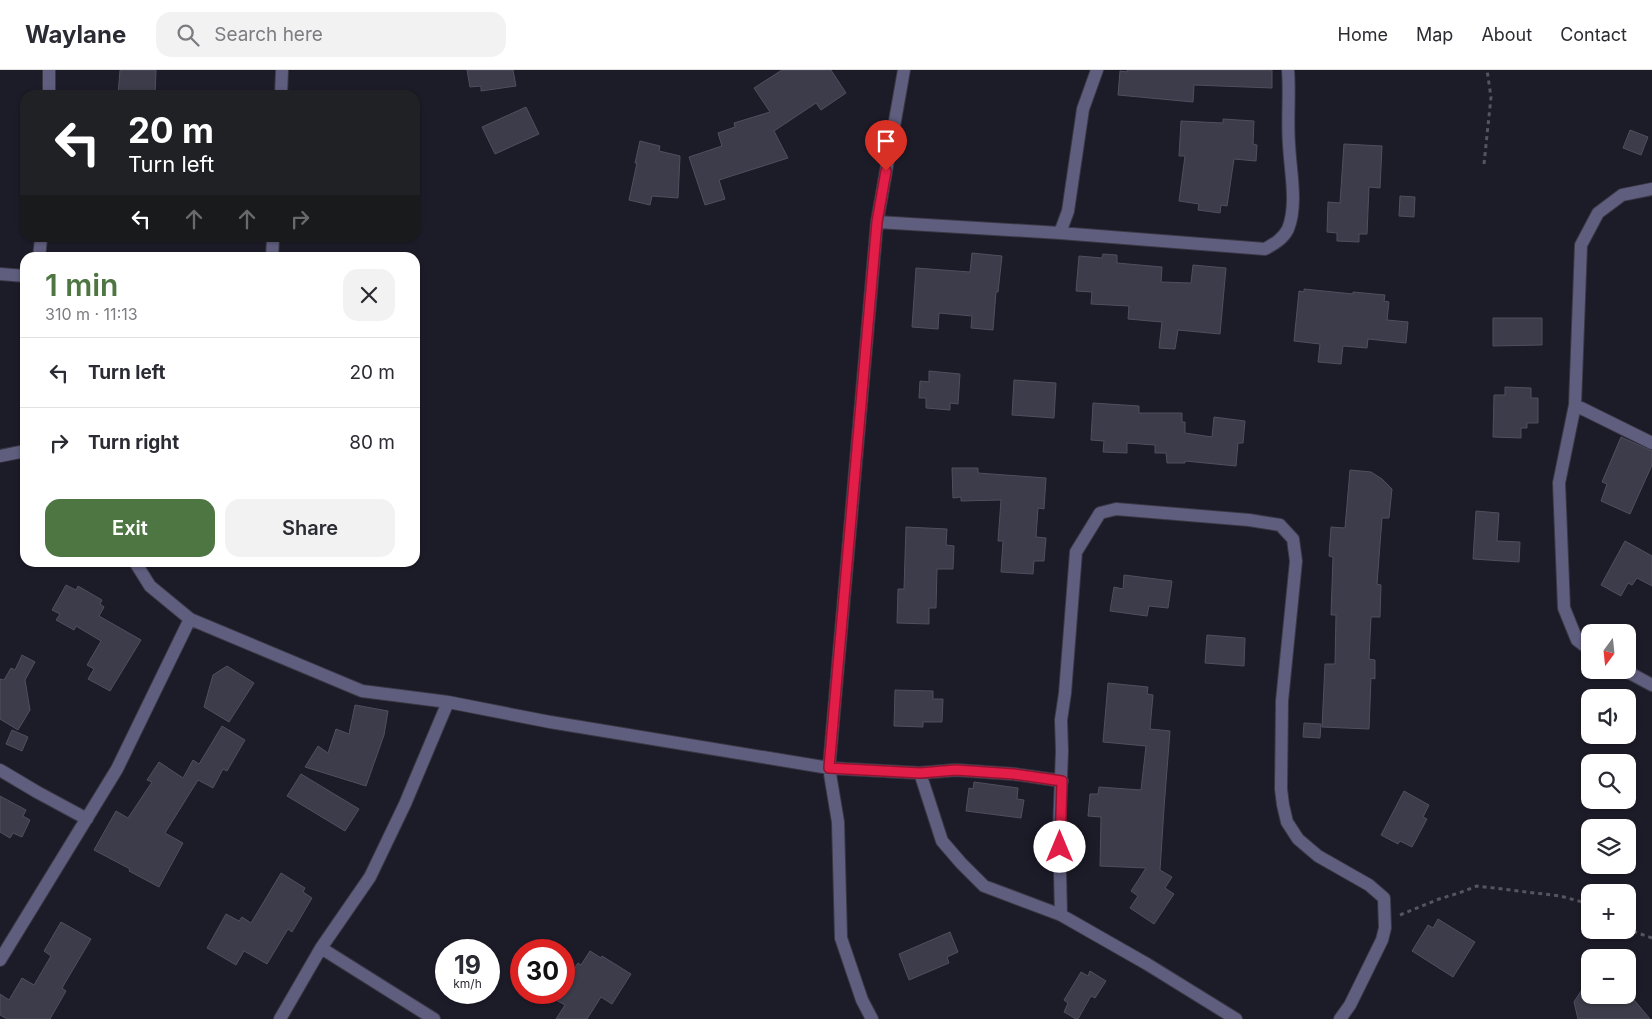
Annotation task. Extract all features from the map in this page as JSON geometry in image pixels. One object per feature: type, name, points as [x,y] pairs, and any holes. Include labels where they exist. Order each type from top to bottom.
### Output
[{"type":"street","points":[[49,70],[49,90]]},
{"type":"street","points":[[281,90],[282,70]]},
{"type":"street","points":[[872,1019],[862,1000],[841,938],[838,822],[829,768],[877,222],[904,70]]},
{"type":"street","points":[[1060,233],[1068,211],[1083,109],[1096,70]]},
{"type":"street","points":[[877,222],[1060,233],[1265,249],[1279,242],[1288,229],[1294,200],[1288,143],[1290,92],[1288,70]]},
{"type":"street","points":[[1581,643],[1577,640],[1564,608],[1559,483],[1575,405],[1580,245],[1598,213],[1622,195],[1652,189]]},
{"type":"street","points":[[0,274],[20,276]]},
{"type":"street","points":[[1575,405],[1652,443]]},
{"type":"street","points":[[0,456],[20,452]]},
{"type":"street","points":[[1061,915],[1059,830],[1062,781],[1061,720],[1065,694],[1076,552],[1100,514],[1116,508],[1249,520],[1280,525],[1293,539],[1296,560],[1282,702],[1281,789],[1287,822],[1298,839],[1318,856],[1369,885],[1384,898],[1385,928],[1382,940],[1350,1005],[1340,1019]]},
{"type":"street","points":[[138,567],[150,586],[190,619],[362,691],[448,702],[550,722],[829,768],[920,773],[956,770],[1014,774],[1062,781]]},
{"type":"street","points":[[0,960],[117,769],[190,619]]},
{"type":"street","points":[[1636,676],[1652,685]]},
{"type":"street","points":[[280,1019],[321,948],[370,877],[405,804],[448,702]]},
{"type":"street","points":[[0,770],[87,819]]},
{"type":"street","points":[[920,773],[942,841],[984,886],[1061,915],[1147,964],[1236,1019]]},
{"type":"street","points":[[321,948],[434,1019]]},
{"type":"path","points":[[1484,164],[1491,97],[1487,70]]},
{"type":"path","points":[[1385,920],[1477,886],[1560,896],[1581,902]]},
{"type":"path","points":[[1636,932],[1652,938]]},
{"type":"building","points":[[120,70],[156,70],[155,90],[118,90]]},
{"type":"building","points":[[467,70],[513,70],[516,86],[481,91],[481,86],[470,87]]},
{"type":"building","points":[[782,70],[831,70],[846,93],[821,110],[816,103],[774,131],[788,158],[719,180],[725,199],[705,205],[689,157],[722,146],[718,133],[735,127],[734,123],[770,112],[754,88]]},
{"type":"building","points":[[1127,70],[1272,70],[1272,88],[1194,85],[1193,102],[1118,95],[1120,71],[1127,72]]},
{"type":"building","points":[[526,107],[539,134],[495,154],[482,127]]},
{"type":"building","points":[[1223,119],[1254,121],[1253,144],[1257,145],[1256,161],[1234,159],[1227,206],[1221,205],[1220,213],[1198,210],[1199,204],[1179,201],[1185,156],[1179,156],[1181,121],[1223,123]]},
{"type":"building","points":[[1630,130],[1648,137],[1641,155],[1623,148]]},
{"type":"building","points":[[640,141],[660,146],[659,151],[680,156],[678,198],[652,196],[650,205],[629,200]]},
{"type":"building","points":[[1344,144],[1382,146],[1380,188],[1369,187],[1367,234],[1359,234],[1359,242],[1337,241],[1337,233],[1327,232],[1328,202],[1340,203]]},
{"type":"building","points":[[1400,196],[1415,197],[1414,217],[1399,216]]},
{"type":"building","points":[[972,253],[1002,256],[998,292],[996,292],[993,330],[971,328],[972,316],[939,313],[938,329],[912,327],[916,268],[970,272]]},
{"type":"building","points":[[1103,254],[1117,255],[1117,263],[1162,267],[1161,282],[1191,283],[1193,265],[1226,268],[1220,334],[1178,330],[1175,349],[1159,348],[1162,322],[1128,319],[1129,306],[1091,304],[1092,292],[1076,291],[1079,256],[1102,258]]},
{"type":"building","points":[[1304,289],[1385,295],[1384,301],[1389,302],[1387,320],[1408,322],[1406,343],[1368,339],[1367,348],[1343,346],[1341,364],[1318,362],[1320,344],[1294,341],[1299,291],[1304,292]]},
{"type":"building","points":[[1493,318],[1542,318],[1542,345],[1493,346]]},
{"type":"building","points":[[929,371],[960,374],[958,404],[950,403],[950,410],[926,408],[926,398],[919,398],[920,381],[929,382]]},
{"type":"building","points":[[1014,380],[1056,383],[1054,418],[1012,415]]},
{"type":"building","points":[[1505,387],[1531,388],[1531,398],[1538,398],[1538,423],[1527,423],[1527,428],[1521,428],[1521,438],[1493,437],[1494,395],[1505,395]]},
{"type":"building","points":[[1093,403],[1139,406],[1139,413],[1182,413],[1182,422],[1185,422],[1185,433],[1212,437],[1214,417],[1245,421],[1243,443],[1238,443],[1236,466],[1185,461],[1185,463],[1167,463],[1166,453],[1155,453],[1155,445],[1127,443],[1127,453],[1103,452],[1104,441],[1091,440]]},
{"type":"building","points":[[1621,437],[1652,451],[1652,465],[1630,514],[1601,501],[1607,484],[1602,482]]},
{"type":"building","points":[[952,468],[978,468],[978,473],[1046,478],[1044,509],[1038,508],[1036,537],[1046,538],[1044,561],[1034,561],[1033,574],[1001,572],[1003,541],[998,541],[1001,500],[961,501],[961,497],[953,498]]},
{"type":"building","points":[[1350,470],[1371,472],[1392,489],[1389,518],[1382,518],[1377,584],[1381,585],[1380,617],[1371,617],[1369,659],[1375,660],[1375,679],[1371,678],[1369,729],[1322,727],[1325,664],[1335,664],[1336,615],[1331,615],[1333,557],[1329,556],[1331,527],[1345,528]]},
{"type":"building","points":[[1476,511],[1499,513],[1497,541],[1520,542],[1519,562],[1473,559]]},
{"type":"building","points":[[906,527],[947,529],[946,545],[954,546],[953,569],[937,569],[936,608],[929,608],[929,624],[897,623],[898,589],[904,589]]},
{"type":"building","points":[[1625,541],[1652,556],[1652,586],[1637,578],[1632,585],[1628,583],[1621,596],[1601,585]]},
{"type":"building","points":[[1124,575],[1172,581],[1168,608],[1149,606],[1147,616],[1110,611],[1114,587],[1123,589]]},
{"type":"building","points":[[66,585],[76,590],[78,586],[102,600],[100,604],[104,607],[99,616],[141,640],[110,691],[88,679],[94,669],[87,665],[101,641],[76,626],[74,630],[56,620],[60,614],[52,610]]},
{"type":"building","points":[[1207,635],[1245,638],[1244,666],[1205,663]]},
{"type":"building","points":[[22,655],[35,662],[25,680],[30,710],[18,730],[0,719],[0,679],[4,680],[11,668],[15,670]]},
{"type":"building","points":[[227,666],[254,683],[229,722],[204,707],[213,675]]},
{"type":"building","points":[[1108,683],[1148,687],[1147,694],[1153,695],[1150,729],[1170,731],[1160,870],[1172,877],[1165,888],[1174,894],[1154,924],[1130,908],[1138,896],[1131,891],[1146,868],[1100,866],[1101,817],[1088,816],[1090,794],[1098,794],[1099,787],[1141,790],[1146,746],[1103,742]]},
{"type":"building","points":[[895,690],[933,691],[933,699],[943,699],[942,722],[923,722],[923,727],[894,726]]},
{"type":"building","points":[[355,705],[388,711],[384,735],[366,786],[305,767],[318,746],[328,753],[336,729],[349,734]]},
{"type":"building","points":[[1304,723],[1321,724],[1320,738],[1303,737]]},
{"type":"building","points":[[222,726],[245,740],[227,771],[223,769],[213,788],[198,780],[165,833],[183,843],[159,887],[94,850],[116,811],[128,818],[152,782],[147,780],[159,762],[183,778],[193,760],[199,764]]},
{"type":"building","points":[[12,730],[28,737],[22,751],[6,744]]},
{"type":"building","points":[[301,774],[359,809],[345,831],[287,796]]},
{"type":"building","points":[[974,782],[1018,788],[1017,799],[1024,800],[1021,818],[966,811],[969,788],[973,789]]},
{"type":"building","points":[[1404,791],[1429,805],[1423,817],[1427,819],[1412,847],[1400,841],[1398,844],[1381,835]]},
{"type":"building","points":[[0,796],[26,810],[23,816],[30,820],[22,837],[13,833],[10,838],[0,832]]},
{"type":"building","points":[[281,873],[305,888],[303,892],[312,898],[292,932],[288,929],[267,964],[244,951],[236,965],[207,948],[226,914],[239,921],[242,917],[251,923]]},
{"type":"building","points":[[1438,919],[1475,942],[1453,977],[1412,951],[1428,925],[1433,928]]},
{"type":"building","points":[[61,922],[91,939],[62,988],[66,991],[50,1019],[7,1019],[0,1015],[0,994],[9,1000],[22,978],[34,985],[51,956],[44,951]]},
{"type":"building","points":[[950,932],[958,952],[947,957],[949,963],[909,980],[899,954]]},
{"type":"building","points":[[590,951],[601,958],[602,956],[631,974],[612,1004],[601,997],[587,1019],[556,1019],[565,1005],[563,1004],[575,1004],[575,967],[578,963],[581,965]]},
{"type":"building","points":[[1090,971],[1106,981],[1095,998],[1091,996],[1078,1019],[1076,1019],[1064,1012],[1068,1003],[1064,1000],[1081,972],[1088,976]]},
{"type":"building","points":[[1581,991],[1581,1004],[1636,1004],[1636,1002],[1650,1019],[1578,1019],[1574,1002]]},
{"type":"route","points":[[886,171],[877,222],[829,768],[920,773],[956,770],[1014,774],[1062,781],[1059,830],[1060,847]]}]
